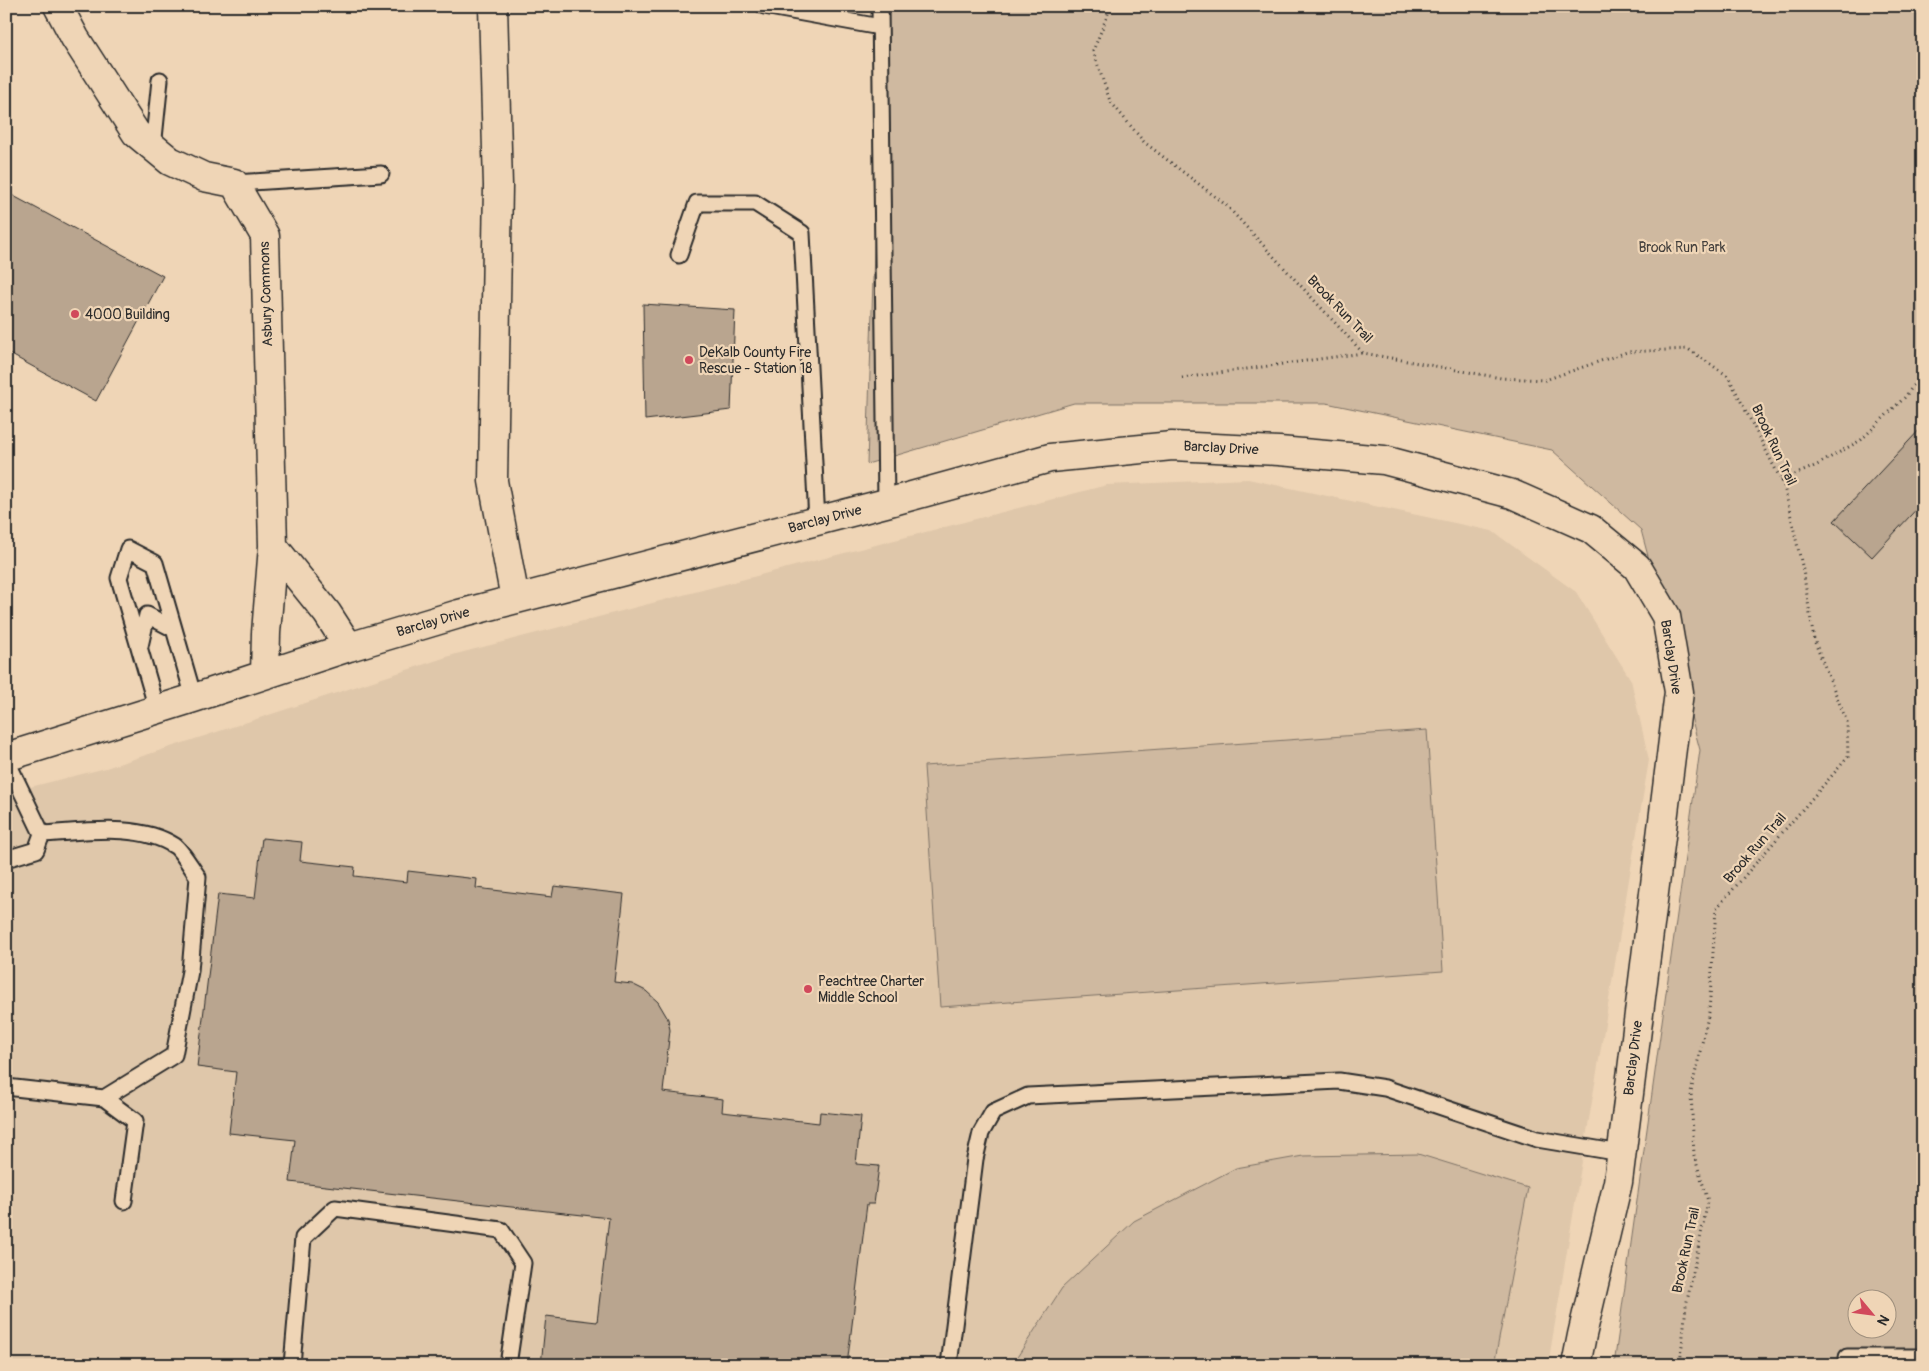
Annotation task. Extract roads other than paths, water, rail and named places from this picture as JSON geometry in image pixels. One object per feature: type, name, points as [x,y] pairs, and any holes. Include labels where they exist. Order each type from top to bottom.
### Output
[{"type":"street","points":[[58,6],[74,38],[136,133],[170,161],[204,177],[234,183]]},
{"type":"street","points":[[493,6],[498,186],[493,481],[515,599]]},
{"type":"street","name":"Asbury Commons","points":[[234,183],[265,236],[273,546],[266,633],[265,674]]},
{"type":"street","name":"Barclay Drive","points":[[6,758],[349,647],[459,614],[817,522],[1050,458],[1172,446],[1289,452],[1384,460],[1512,494],[1591,529],[1637,567],[1666,616],[1679,692],[1618,1182],[1576,1365]]},
{"type":"street","points":[[273,546],[328,613],[349,647]]},
{"type":"lane","points":[[764,6],[880,27]]},
{"type":"lane","points":[[880,6],[886,503]]},
{"type":"lane","points":[[153,148],[160,80]]},
{"type":"lane","points":[[234,183],[381,174]]},
{"type":"lane","points":[[679,255],[697,203],[755,203],[802,233],[817,522]]},
{"type":"lane","points":[[157,709],[119,578],[128,549],[154,563],[194,698]]},
{"type":"lane","points":[[139,647],[147,615],[174,629]]},
{"type":"lane","points":[[6,758],[42,834],[36,850],[6,859]]},
{"type":"lane","points":[[42,834],[109,831],[145,833],[176,846],[198,877],[190,971],[174,1055],[104,1098]]},
{"type":"lane","points":[[949,1365],[975,1159],[981,1132],[993,1112],[1028,1096],[1339,1081],[1385,1088],[1537,1139],[1621,1153]]},
{"type":"lane","points":[[6,1088],[104,1098],[135,1121],[124,1201]]},
{"type":"lane","points":[[292,1365],[303,1238],[335,1208],[501,1230],[522,1263],[508,1365]]},
{"type":"lane","points":[[1847,1357],[1923,1357]]},
{"type":"place","name":"4000 Building","points":[[75,314]]},
{"type":"place","name":"DeKalb County Fire Rescue - Station 18","points":[[689,360]]},
{"type":"place","name":"Peachtree Charter Middle School","points":[[808,989]]},
{"type":"park label","name":"Brook Run Park","points":[[1682,247]]}]
